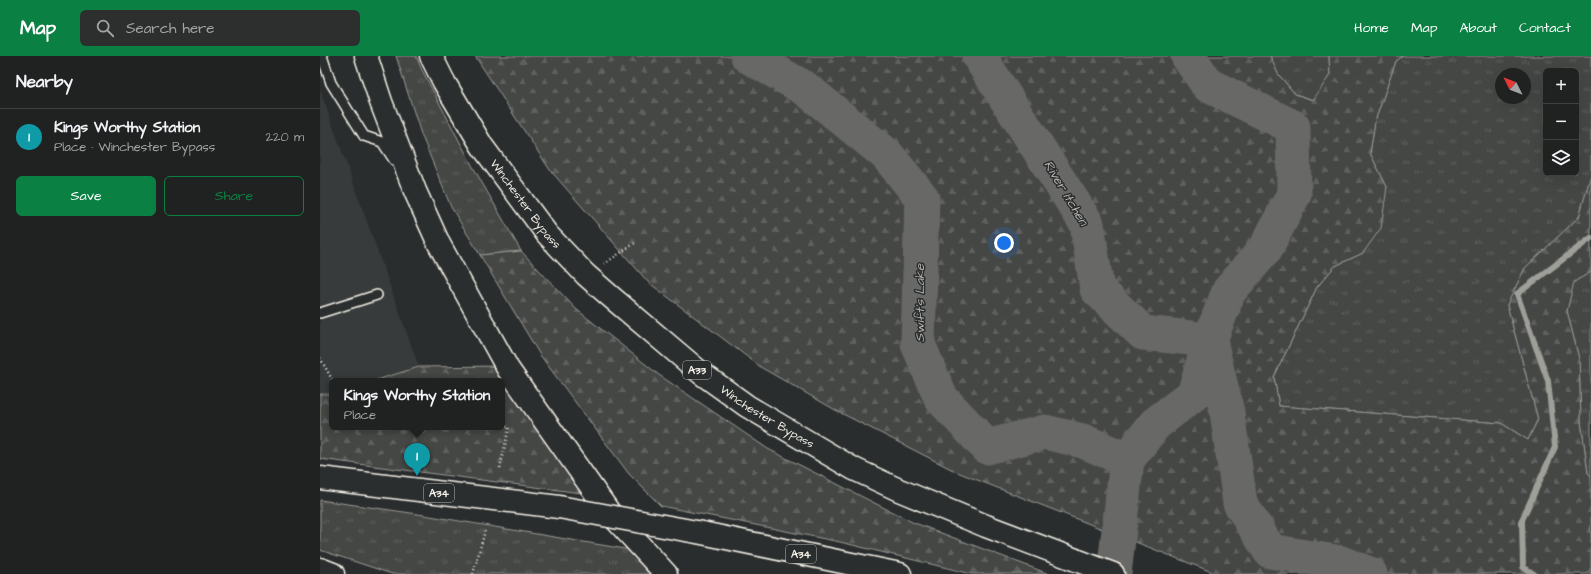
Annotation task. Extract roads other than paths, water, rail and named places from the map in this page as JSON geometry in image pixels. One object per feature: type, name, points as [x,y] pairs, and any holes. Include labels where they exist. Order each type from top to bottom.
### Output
[{"type":"main road","points":[[366,56],[381,102],[415,191],[439,244],[508,369],[609,512],[666,574]]},
{"type":"main road","name":"Winchester Bypass","points":[[431,56],[444,82],[482,146],[547,234],[586,275],[645,327],[701,373],[747,406],[854,469],[899,490],[986,526],[1113,574]]},
{"type":"main road","name":"A34","points":[[320,478],[559,507],[702,533],[900,574]]},
{"type":"main road","points":[[320,569],[333,574]]},
{"type":"lane","points":[[322,56],[331,83],[364,136],[382,142],[415,191]]},
{"type":"lane","points":[[320,313],[377,294]]},
{"type":"waterway","name":"Swift's Lake","points":[[748,56],[806,89],[887,155],[922,198],[918,344],[941,398],[987,447],[1045,432],[1083,441],[1127,460],[1114,574]]},
{"type":"waterway","name":"River Itchen","points":[[979,56],[1087,224],[1097,289],[1143,333],[1210,340]]},
{"type":"waterway","name":"River Itchen","points":[[1127,460],[1155,424],[1194,394],[1210,340],[1229,291],[1266,248],[1294,194],[1293,127],[1208,85],[1188,56]]},
{"type":"waterway","points":[[1534,574],[1523,567],[1522,520],[1555,447],[1548,381],[1517,294],[1591,238]]},
{"type":"waterway","name":"River Itchen","points":[[1210,341],[1227,412],[1240,503],[1270,551],[1341,563],[1370,574]]},
{"type":"place","name":"Kings Worthy Station","points":[[417,476]]}]
